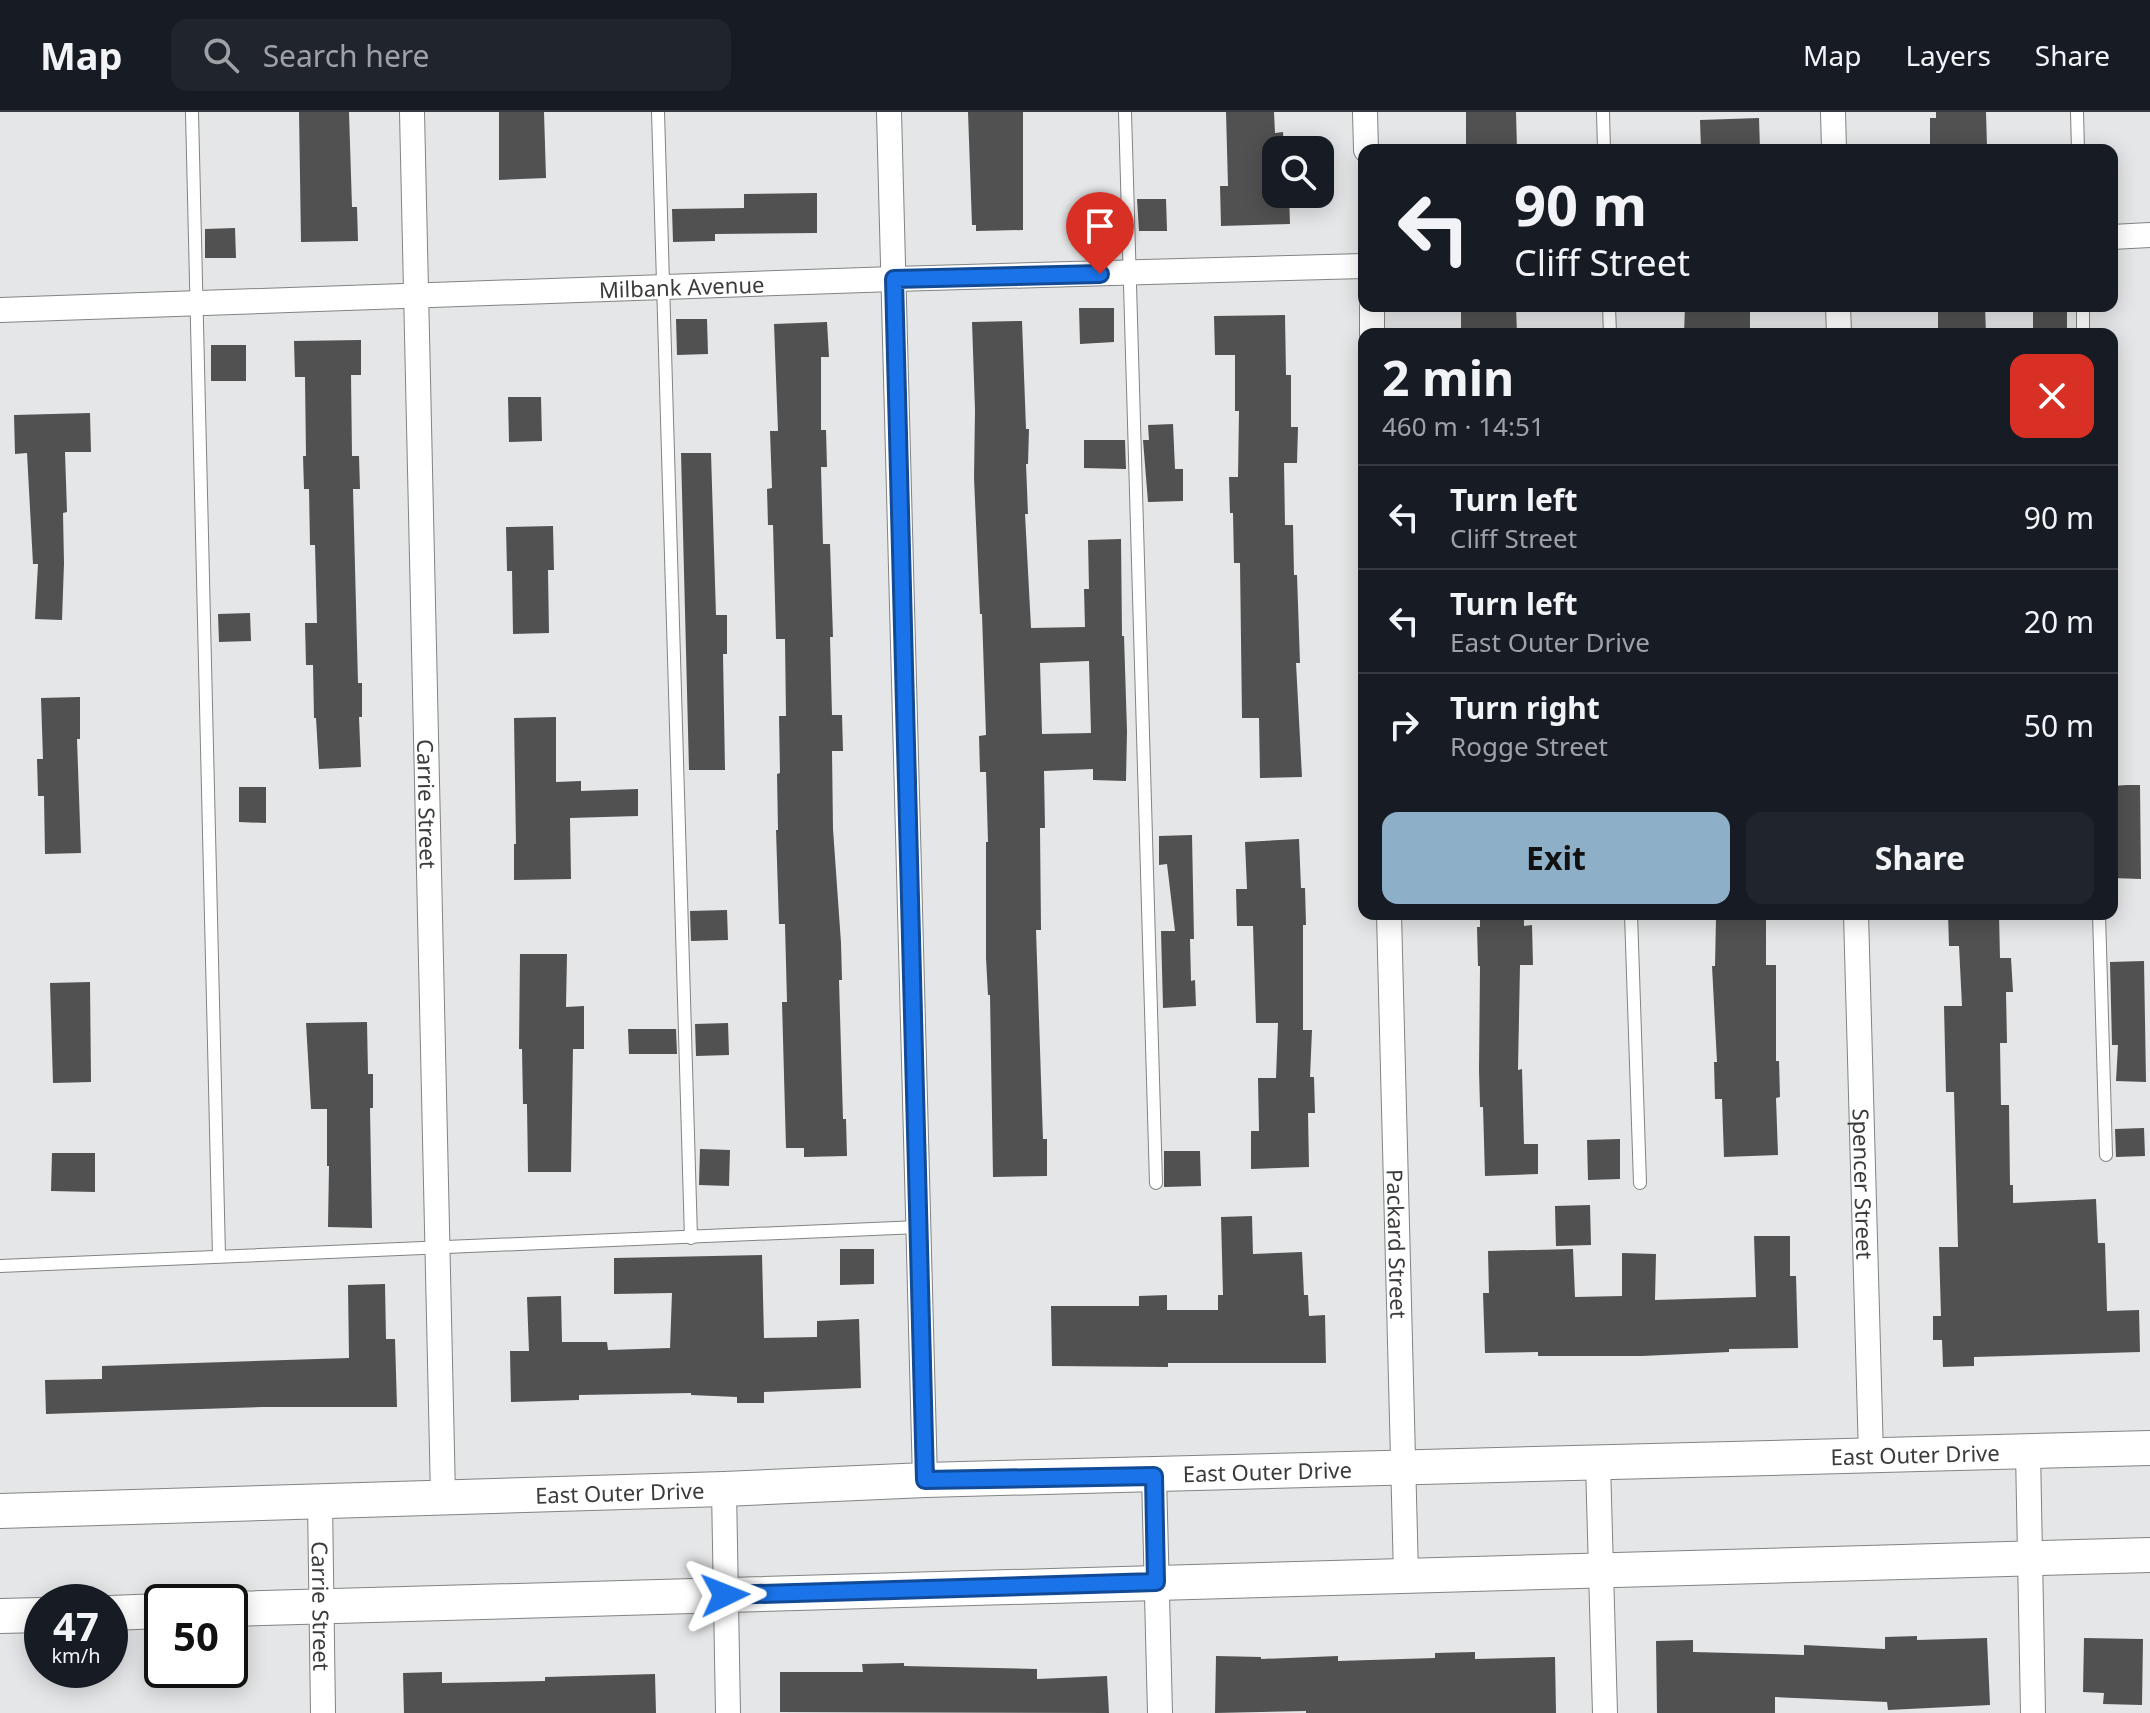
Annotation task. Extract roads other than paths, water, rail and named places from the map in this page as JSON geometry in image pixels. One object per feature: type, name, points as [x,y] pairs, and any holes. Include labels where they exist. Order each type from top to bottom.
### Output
[{"type":"main road","name":"East Outer Drive","points":[[0,1511],[925,1480],[2150,1448]]},
{"type":"main road","points":[[248,1608],[2150,1555]]},
{"type":"main road","points":[[0,1616],[24,1615]]},
{"type":"street","name":"Carrie Street","points":[[412,112],[443,1496]]},
{"type":"street","points":[[889,112],[925,1480]]},
{"type":"street","points":[[1365,112],[1366,144]]},
{"type":"street","points":[[1833,112],[1834,144]]},
{"type":"street","points":[[2118,237],[2150,235]]},
{"type":"street","name":"Milbank Avenue","points":[[0,310],[1358,266]]},
{"type":"street","name":"Packard Street","points":[[1389,920],[1406,1575]]},
{"type":"street","name":"Spencer Street","points":[[1856,920],[1871,1456]]},
{"type":"street","points":[[2028,1451],[2033,1713]]},
{"type":"street","points":[[1598,1463],[1605,1713]]},
{"type":"street","points":[[1154,1476],[1160,1713]]},
{"type":"street","points":[[724,1489],[728,1713]]},
{"type":"street","name":"Carrie Street","points":[[320,1500],[323,1713]]},
{"type":"lane","points":[[192,112],[199,302],[219,1256]]},
{"type":"lane","points":[[658,112],[691,1238]]},
{"type":"lane","points":[[1125,112],[1156,1183]]},
{"type":"lane","points":[[1603,112],[1604,144]]},
{"type":"lane","points":[[2077,112],[2078,144]]},
{"type":"lane","points":[[1631,920],[1640,1183]]},
{"type":"lane","points":[[2099,920],[2106,1155]]},
{"type":"lane","points":[[0,1266],[919,1227]]}]
